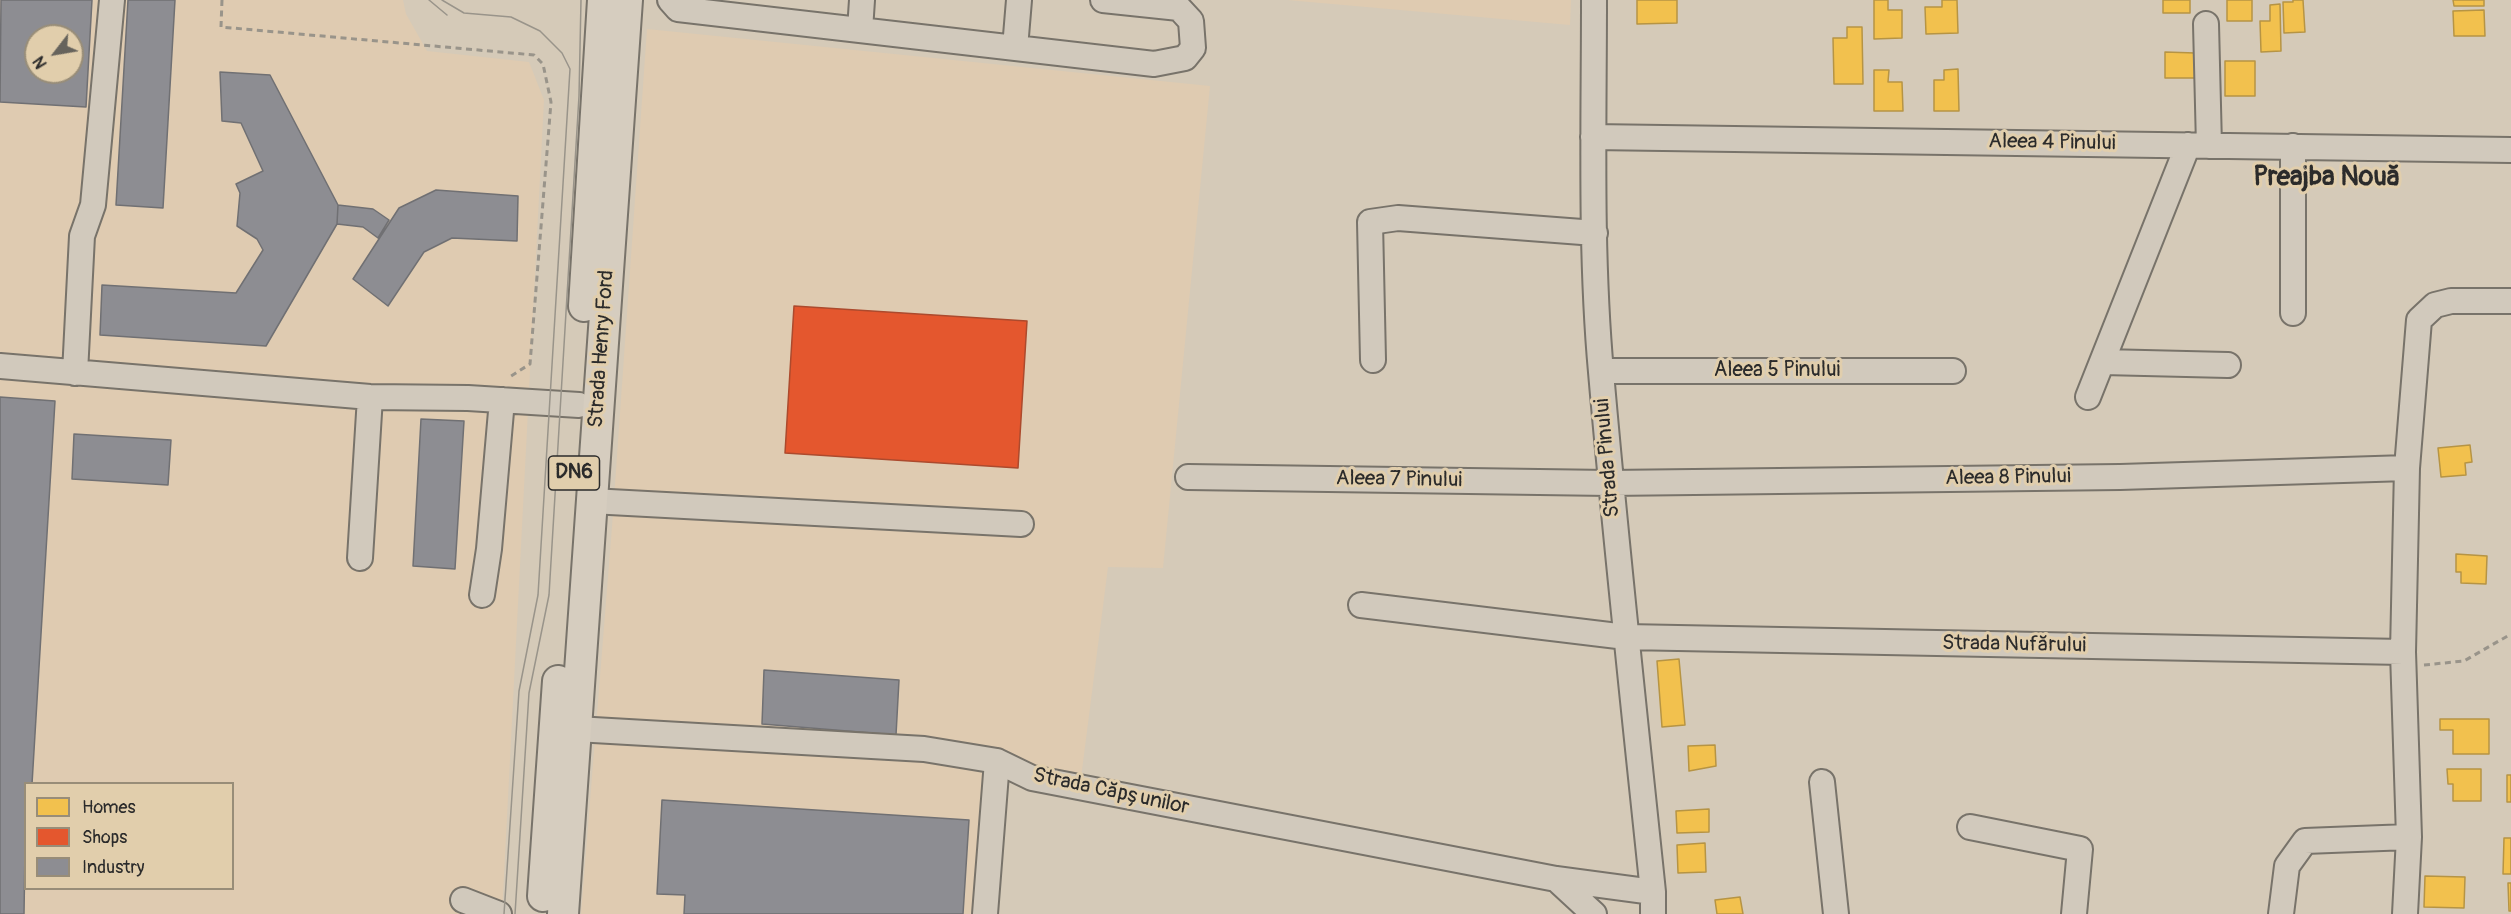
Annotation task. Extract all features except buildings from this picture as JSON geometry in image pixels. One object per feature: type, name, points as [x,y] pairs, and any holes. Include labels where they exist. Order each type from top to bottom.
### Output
[{"type":"main road","name":"Strada Henry Ford","points":[[542,914],[579,405],[603,0]]},
{"type":"main road","name":"Strada Henry Ford","points":[[563,914],[627,0]]},
{"type":"street","points":[[75,373],[82,236],[93,205],[112,0]]},
{"type":"street","points":[[670,0],[678,9],[1154,64],[1185,58],[1193,48],[1191,21],[1179,8],[1103,0]]},
{"type":"street","points":[[860,30],[862,0]]},
{"type":"street","points":[[1015,48],[1019,0]]},
{"type":"street","name":"Strada Pinului","points":[[1594,0],[1593,137],[1600,371],[1609,483],[1653,903]]},
{"type":"street","points":[[2088,397],[2199,146],[2206,24]]},
{"type":"street","name":"Aleea 4 Pinului","points":[[1593,137],[2511,150]]},
{"type":"street","points":[[2293,146],[2293,313]]},
{"type":"street","points":[[1373,360],[1370,222],[1398,218],[1595,233]]},
{"type":"street","points":[[2406,914],[2409,837],[2403,660],[2407,468],[2419,320],[2435,305],[2451,301],[2511,301]]},
{"type":"street","points":[[2103,362],[2228,365]]},
{"type":"street","points":[[0,366],[370,397],[502,400],[579,405]]},
{"type":"street","name":"Aleea 5 Pinului","points":[[1600,371],[1953,370]]},
{"type":"street","points":[[360,558],[370,397]]},
{"type":"street","points":[[482,595],[489,549],[502,400]]},
{"type":"street","name":"Aleea 8 Pinului","points":[[1609,483],[2120,477],[2407,468]]},
{"type":"street","name":"Aleea 7 Pinului","points":[[1188,477],[1609,483]]},
{"type":"street","points":[[591,501],[1022,524]]},
{"type":"street","name":"Strada Nufărului","points":[[1361,605],[1626,637],[2403,660]]},
{"type":"street","name":"Strada Căpșunilor","points":[[576,729],[924,749],[997,760],[1032,778],[1556,879],[1653,903]]},
{"type":"street","points":[[985,914],[997,760]]},
{"type":"street","points":[[1822,782],[1836,914]]},
{"type":"street","points":[[1970,827],[2080,849],[2074,914]]},
{"type":"street","points":[[2281,914],[2287,866],[2305,841],[2409,837]]},
{"type":"street","points":[[1556,879],[1594,914]]},
{"type":"street","points":[[463,900],[499,914]]},
{"type":"path","points":[[222,0],[221,27],[534,55],[543,64],[551,102],[530,364],[508,378],[502,400]]},
{"type":"path","points":[[2403,660],[2464,661],[2511,634]]},
{"type":"shaded area","points":[[0,0],[403,0],[406,14],[427,51],[529,62],[544,100],[502,914],[0,914]]},
{"type":"shaded area","points":[[1287,0],[1571,0],[1570,25]]},
{"type":"shaded area","points":[[647,29],[1210,86],[1163,568],[1108,567],[1081,778],[986,765],[976,914],[581,914],[612,527]]},
{"type":"tram line","points":[[429,0],[447,15]]},
{"type":"tram line","points":[[442,0],[464,13],[511,17],[540,31],[562,53],[570,69],[538,595],[519,691],[504,914]]},
{"type":"tram line","points":[[515,914],[529,693],[549,595],[579,96],[581,0]]},
{"type":"district","name":"Preajba Nouă","points":[[2327,178]]}]
